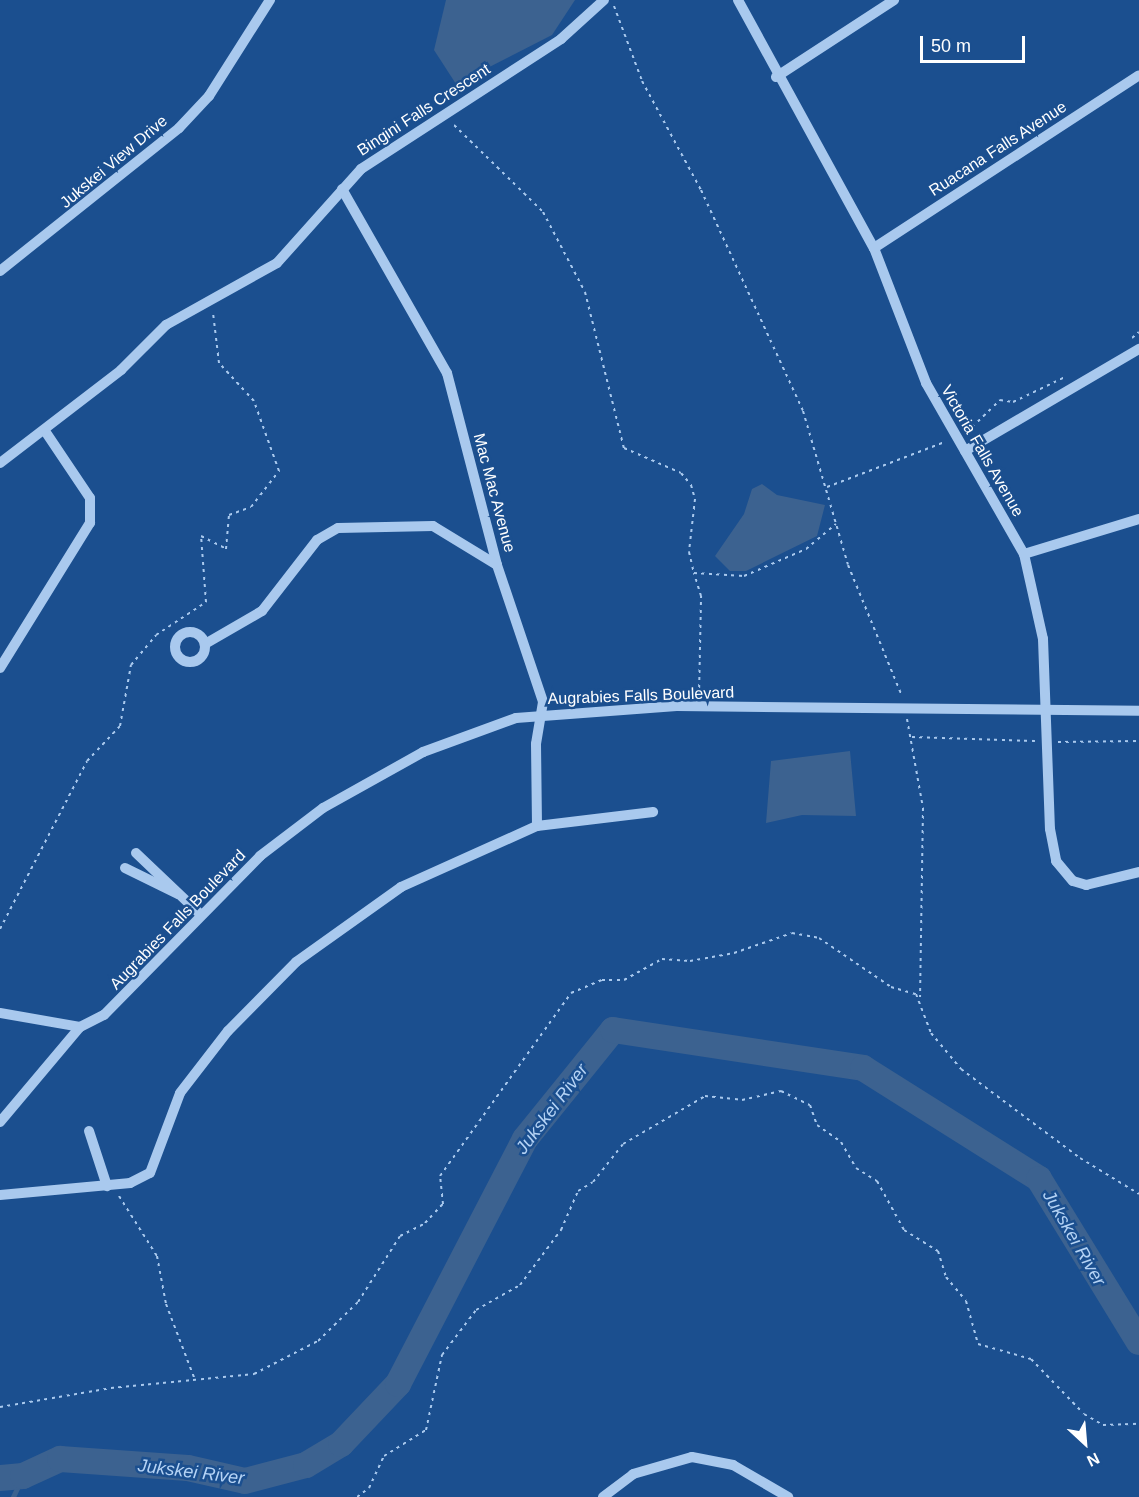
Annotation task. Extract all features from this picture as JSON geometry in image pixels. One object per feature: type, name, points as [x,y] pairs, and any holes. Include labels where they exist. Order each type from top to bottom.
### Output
[{"type":"street","name":"Jukskei View Drive","points":[[0,271],[179,128],[209,96],[270,0]]},
{"type":"street","name":"Bingini Falls Crescent","points":[[0,463],[45,431],[166,325],[276,263],[342,189],[377,157],[561,39],[604,0]]},
{"type":"street","name":"Victoria Falls Avenue","points":[[738,0],[776,77],[874,248],[913,356],[1024,554],[1043,639],[1045,742],[1052,845],[1064,873],[1086,885],[1139,872]]},
{"type":"street","points":[[776,77],[894,0]]},
{"type":"street","name":"Ruacana Falls Avenue","points":[[874,248],[1139,75]]},
{"type":"street","name":"Mac Mac Avenue","points":[[342,189],[447,373],[497,565],[540,691],[543,714],[536,744],[537,826]]},
{"type":"street","points":[[965,452],[1139,349]]},
{"type":"street","points":[[0,668],[90,523],[90,498],[45,431]]},
{"type":"street","points":[[1024,554],[1139,519]]},
{"type":"street","points":[[205,644],[262,611],[317,540],[338,528],[433,526],[497,565]]},
{"type":"street","name":"Augrabies Falls Boulevard","points":[[0,1122],[80,1027],[117,1004],[200,914],[260,856],[353,789],[459,737],[543,714],[699,706],[1044,712],[1139,711]]},
{"type":"street","points":[[0,1196],[110,1186],[150,1173],[180,1093],[228,1031],[296,962],[401,886],[537,826],[653,812]]},
{"type":"street","points":[[136,853],[200,914]]},
{"type":"street","points":[[125,868],[178,894]]},
{"type":"street","points":[[0,1013],[80,1027]]},
{"type":"street","points":[[89,1131],[110,1186]]},
{"type":"street","points":[[603,1497],[633,1474],[692,1457],[733,1465],[788,1497]]},
{"type":"path","points":[[612,0],[642,81],[701,190],[792,385],[836,524],[905,710],[912,737],[924,844],[920,998],[931,1033],[961,1069],[1071,1152],[1139,1194]]},
{"type":"path","points":[[444,114],[543,212],[585,292],[624,448],[681,473],[691,485],[695,499],[689,552],[701,596],[699,706]]},
{"type":"path","points":[[0,929],[87,761],[120,726],[130,665],[156,635],[206,602],[201,536],[226,549],[230,515],[250,507],[279,471],[254,401],[219,363],[211,301]]},
{"type":"path","points":[[1122,345],[1139,333]]},
{"type":"path","points":[[957,436],[1000,400],[1013,402],[1074,372]]},
{"type":"path","points":[[826,487],[948,441]]},
{"type":"path","points":[[694,573],[744,576],[806,549],[836,524]]},
{"type":"path","points":[[912,737],[1045,742],[1139,741]]},
{"type":"path","points":[[0,1407],[254,1374],[331,1331],[358,1302],[400,1236],[425,1223],[443,1204],[440,1176],[571,993],[602,980],[624,980],[662,959],[702,959],[802,933],[838,947],[891,987],[920,998]]},
{"type":"path","points":[[357,1497],[369,1488],[384,1456],[426,1430],[442,1355],[476,1310],[520,1285],[561,1230],[575,1195],[593,1182],[622,1144],[705,1096],[742,1100],[781,1090],[810,1105],[817,1125],[841,1142],[856,1168],[877,1181],[904,1230],[938,1251],[946,1277],[966,1301],[978,1344],[1031,1359],[1084,1414],[1103,1425],[1139,1424]]},
{"type":"path","points":[[110,1186],[157,1256],[166,1304],[195,1380]]},
{"type":"water","points":[[446,0],[575,0],[552,35],[456,84],[434,50]]},
{"type":"water","points":[[762,484],[777,495],[825,505],[817,536],[746,571],[730,571],[715,556],[744,514],[752,489]]},
{"type":"water","points":[[850,751],[856,816],[802,815],[766,823],[771,761]]},
{"type":"waterway","name":"Jukskei River","points":[[0,1478],[23,1476],[60,1459],[188,1468],[245,1481],[306,1465],[341,1444],[398,1384],[525,1139],[613,1030],[863,1068],[1039,1179],[1139,1342]]},
{"type":"waterway","points":[[13,1497],[23,1476]]}]
